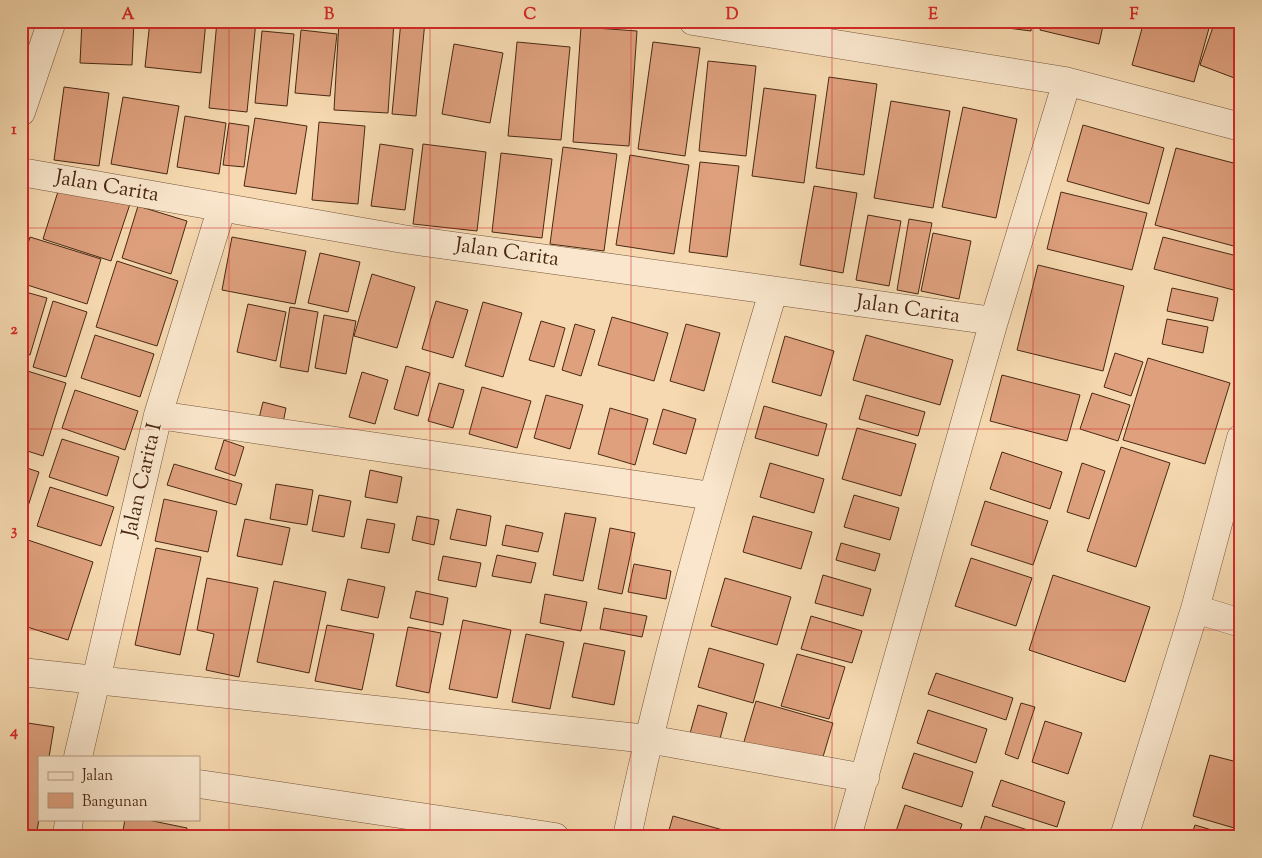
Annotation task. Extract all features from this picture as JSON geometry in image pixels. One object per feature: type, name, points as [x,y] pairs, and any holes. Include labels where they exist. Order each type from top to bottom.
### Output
[{"type":"street","points":[[21,112],[52,21]]},
{"type":"street","points":[[693,21],[1064,81],[1241,127]]},
{"type":"street","points":[[848,837],[994,321],[1065,88],[1064,81]]},
{"type":"street","name":"Jalan Carita","points":[[21,172],[403,239],[774,292],[994,321]]},
{"type":"street","name":"Jalan Carita I","points":[[78,756],[158,415],[222,207]]},
{"type":"street","points":[[627,837],[648,739],[712,496],[774,292]]},
{"type":"street","points":[[158,415],[712,496]]},
{"type":"street","points":[[1124,837],[1195,609],[1241,438]]},
{"type":"street","points":[[1195,609],[1241,623]]},
{"type":"street","points":[[21,672],[648,739],[865,778]]},
{"type":"street","points":[[200,784],[555,837]]},
{"type":"street","points":[[67,837],[69,820]]},
{"type":"building","points":[[82,21],[134,21],[132,65],[80,63]]},
{"type":"building","points":[[150,21],[206,21],[201,73],[145,67]]},
{"type":"building","points":[[217,21],[256,21],[247,112],[209,108]]},
{"type":"building","points":[[339,21],[394,21],[388,113],[334,110]]},
{"type":"building","points":[[401,21],[425,21],[416,116],[392,114]]},
{"type":"building","points":[[984,21],[1032,21],[1031,31],[984,25]]},
{"type":"building","points":[[1042,21],[1104,21],[1099,44],[1040,30]]},
{"type":"building","points":[[1144,21],[1211,21],[1194,82],[1132,65]]},
{"type":"building","points":[[1215,21],[1241,21],[1241,68],[1237,79],[1200,65]]},
{"type":"building","points":[[581,27],[637,31],[629,146],[573,142]]},
{"type":"building","points":[[301,30],[337,34],[330,96],[295,93]]},
{"type":"building","points":[[262,31],[294,34],[287,106],[255,103]]},
{"type":"building","points":[[517,42],[570,47],[561,140],[508,136]]},
{"type":"building","points":[[653,42],[700,48],[685,156],[638,149]]},
{"type":"building","points":[[454,44],[503,53],[490,123],[442,114]]},
{"type":"building","points":[[708,61],[756,66],[746,156],[699,151]]},
{"type":"building","points":[[829,77],[877,84],[864,175],[816,168]]},
{"type":"building","points":[[64,87],[109,93],[99,166],[54,160]]},
{"type":"building","points":[[764,88],[816,95],[804,183],[752,176]]},
{"type":"building","points":[[123,97],[179,106],[167,174],[111,164]]},
{"type":"building","points":[[891,101],[950,111],[933,208],[874,198]]},
{"type":"building","points":[[963,107],[1017,119],[996,218],[942,207]]},
{"type":"building","points":[[185,116],[226,123],[219,174],[177,167]]},
{"type":"building","points":[[255,118],[307,126],[296,194],[244,186]]},
{"type":"building","points":[[319,122],[365,126],[358,204],[312,200]]},
{"type":"building","points":[[229,123],[249,126],[244,167],[223,165]]},
{"type":"building","points":[[1083,125],[1164,148],[1149,204],[1067,181]]},
{"type":"building","points":[[380,144],[413,149],[405,210],[371,206]]},
{"type":"building","points":[[423,144],[486,152],[477,231],[413,224]]},
{"type":"building","points":[[563,147],[617,154],[604,251],[550,244]]},
{"type":"building","points":[[1176,148],[1241,165],[1241,248],[1155,225]]},
{"type":"building","points":[[501,153],[552,159],[542,238],[492,232]]},
{"type":"building","points":[[630,155],[689,165],[674,254],[616,245]]},
{"type":"building","points":[[700,162],[739,166],[727,257],[689,252]]},
{"type":"building","points":[[61,182],[130,204],[111,261],[43,239]]},
{"type":"building","points":[[814,186],[857,193],[843,273],[800,265]]},
{"type":"building","points":[[1061,192],[1147,213],[1132,270],[1047,249]]},
{"type":"building","points":[[138,206],[187,221],[171,274],[122,258]]},
{"type":"building","points":[[868,215],[901,221],[889,286],[856,280]]},
{"type":"building","points":[[909,219],[932,223],[918,294],[897,290]]},
{"type":"building","points":[[933,233],[971,241],[959,299],[921,291]]},
{"type":"building","points":[[30,237],[101,259],[87,304],[21,283],[21,266]]},
{"type":"building","points":[[232,237],[306,251],[295,304],[222,290]]},
{"type":"building","points":[[1163,237],[1241,257],[1241,292],[1154,269]]},
{"type":"building","points":[[320,253],[360,262],[348,312],[308,303]]},
{"type":"building","points":[[117,261],[178,281],[157,346],[96,327]]},
{"type":"building","points":[[1038,265],[1124,286],[1103,371],[1017,350]]},
{"type":"building","points":[[372,274],[415,287],[397,348],[354,336]]},
{"type":"building","points":[[1172,288],[1218,298],[1213,321],[1167,311]]},
{"type":"building","points":[[22,291],[47,298],[30,355],[21,353]]},
{"type":"building","points":[[53,301],[87,312],[66,377],[33,367]]},
{"type":"building","points":[[436,301],[468,310],[453,358],[422,349]]},
{"type":"building","points":[[483,302],[522,313],[503,377],[465,366]]},
{"type":"building","points":[[248,304],[286,312],[276,361],[237,352]]},
{"type":"building","points":[[290,307],[318,312],[308,372],[280,367]]},
{"type":"building","points":[[324,315],[356,321],[346,374],[315,368]]},
{"type":"building","points":[[612,317],[668,333],[654,381],[598,365]]},
{"type":"building","points":[[1167,319],[1208,327],[1203,353],[1162,344]]},
{"type":"building","points":[[541,321],[565,328],[554,367],[529,360]]},
{"type":"building","points":[[575,324],[595,330],[581,376],[562,370]]},
{"type":"building","points":[[686,324],[720,333],[704,391],[670,381]]},
{"type":"building","points":[[95,335],[154,354],[140,397],[81,378]]},
{"type":"building","points":[[866,335],[953,360],[940,405],[853,380]]},
{"type":"building","points":[[785,336],[834,351],[821,396],[772,382]]},
{"type":"building","points":[[1115,353],[1143,362],[1131,396],[1104,387]]},
{"type":"building","points":[[1148,358],[1230,383],[1205,464],[1123,440]]},
{"type":"building","points":[[406,366],[430,373],[418,416],[394,409]]},
{"type":"building","points":[[21,369],[66,383],[43,456],[21,449]]},
{"type":"building","points":[[362,372],[388,380],[375,424],[349,417]]},
{"type":"building","points":[[1002,375],[1080,395],[1067,441],[990,421]]},
{"type":"building","points":[[439,383],[464,390],[453,428],[428,421]]},
{"type":"building","points":[[482,387],[531,401],[517,448],[469,434]]},
{"type":"building","points":[[75,390],[138,411],[125,450],[62,428]]},
{"type":"building","points":[[1092,393],[1130,405],[1118,441],[1080,429]]},
{"type":"building","points":[[546,395],[583,405],[570,449],[534,438]]},
{"type":"building","points":[[866,395],[925,412],[918,436],[859,419]]},
{"type":"building","points":[[263,402],[286,408],[283,423],[259,418]]},
{"type":"building","points":[[764,406],[827,424],[818,456],[755,438]]},
{"type":"building","points":[[610,408],[648,419],[635,465],[598,454]]},
{"type":"building","points":[[663,409],[696,419],[686,454],[653,444]]},
{"type":"building","points":[[857,428],[916,444],[901,496],[842,479]]},
{"type":"building","points":[[62,439],[119,457],[107,496],[49,477]]},
{"type":"building","points":[[224,440],[244,447],[235,476],[215,469]]},
{"type":"building","points":[[1121,447],[1170,463],[1136,567],[1087,551]]},
{"type":"building","points":[[1002,452],[1062,472],[1050,509],[990,489]]},
{"type":"building","points":[[770,463],[824,479],[814,513],[760,497]]},
{"type":"building","points":[[1082,463],[1105,471],[1089,519],[1067,512]]},
{"type":"building","points":[[174,464],[242,484],[236,505],[167,485]]},
{"type":"building","points":[[21,466],[39,472],[23,522],[21,521]]},
{"type":"building","points":[[370,470],[402,477],[397,503],[365,497]]},
{"type":"building","points":[[276,484],[313,490],[307,525],[270,519]]},
{"type":"building","points":[[50,487],[114,507],[101,546],[37,526]]},
{"type":"building","points":[[319,495],[351,501],[344,537],[312,531]]},
{"type":"building","points":[[854,495],[899,508],[890,540],[844,527]]},
{"type":"building","points":[[164,499],[217,511],[208,552],[155,541]]},
{"type":"building","points":[[985,501],[1048,521],[1033,565],[971,545]]},
{"type":"building","points":[[457,509],[491,516],[486,546],[450,539]]},
{"type":"building","points":[[565,513],[596,518],[583,581],[553,575]]},
{"type":"building","points":[[417,516],[439,520],[434,545],[412,540]]},
{"type":"building","points":[[753,516],[812,532],[801,569],[743,552]]},
{"type":"building","points":[[245,519],[290,528],[282,565],[237,556]]},
{"type":"building","points":[[367,519],[395,524],[389,553],[361,548]]},
{"type":"building","points":[[506,525],[543,533],[538,552],[502,545]]},
{"type":"building","points":[[610,528],[635,533],[622,594],[598,589]]},
{"type":"building","points":[[28,540],[93,562],[68,640],[21,625],[21,561]]},
{"type":"building","points":[[841,543],[880,554],[875,571],[836,560]]},
{"type":"building","points":[[156,548],[201,557],[180,655],[135,645]]},
{"type":"building","points":[[497,555],[536,563],[531,583],[492,576]]},
{"type":"building","points":[[443,556],[481,563],[476,587],[438,580]]},
{"type":"building","points":[[971,558],[1032,578],[1016,626],[955,606]]},
{"type":"building","points":[[634,564],[671,571],[666,599],[628,592]]},
{"type":"building","points":[[823,575],[871,589],[863,616],[815,603]]},
{"type":"building","points":[[1053,575],[1150,607],[1125,682],[1029,650]]},
{"type":"building","points":[[207,578],[258,588],[239,677],[206,670],[214,634],[197,630]]},
{"type":"building","points":[[725,578],[791,597],[777,645],[711,626]]},
{"type":"building","points":[[348,579],[385,587],[378,618],[341,610]]},
{"type":"building","points":[[274,581],[326,592],[309,673],[257,662]]},
{"type":"building","points":[[416,591],[448,598],[443,625],[410,618]]},
{"type":"building","points":[[545,594],[587,602],[581,631],[540,623]]},
{"type":"building","points":[[604,608],[647,616],[642,637],[600,629]]},
{"type":"building","points":[[811,616],[862,631],[852,663],[801,649]]},
{"type":"building","points":[[463,620],[511,630],[497,698],[449,689]]},
{"type":"building","points":[[327,625],[374,634],[362,690],[315,681]]},
{"type":"building","points":[[408,627],[441,633],[429,693],[396,686]]},
{"type":"building","points":[[526,634],[564,642],[550,709],[512,702]]},
{"type":"building","points":[[584,643],[625,651],[614,705],[572,697]]},
{"type":"building","points":[[709,648],[764,664],[753,703],[698,687]]},
{"type":"building","points":[[797,654],[845,667],[829,719],[781,706]]},
{"type":"building","points":[[936,673],[1013,698],[1006,720],[928,694]]},
{"type":"building","points":[[756,701],[833,723],[820,767],[743,745]]},
{"type":"building","points":[[1021,703],[1035,707],[1018,759],[1005,754]]},
{"type":"building","points":[[698,705],[727,713],[718,746],[689,737]]},
{"type":"building","points":[[928,710],[987,729],[976,763],[917,743]]},
{"type":"building","points":[[1045,721],[1082,733],[1068,774],[1032,762]]},
{"type":"building","points":[[21,722],[54,727],[49,756],[38,756],[39,820],[36,837],[21,837]]},
{"type":"building","points":[[914,753],[973,772],[962,807],[902,788]]},
{"type":"building","points":[[1210,755],[1241,763],[1241,830],[1193,816]]},
{"type":"building","points":[[1001,780],[1065,802],[1057,827],[992,806]]},
{"type":"building","points":[[905,805],[962,824],[958,837],[894,837]]},
{"type":"building","points":[[673,816],[748,837],[667,837]]},
{"type":"building","points":[[985,816],[1049,837],[978,837]]},
{"type":"building","points":[[125,820],[148,820],[187,828],[186,837],[122,837]]},
{"type":"building","points":[[1195,825],[1235,837],[1191,837]]}]
